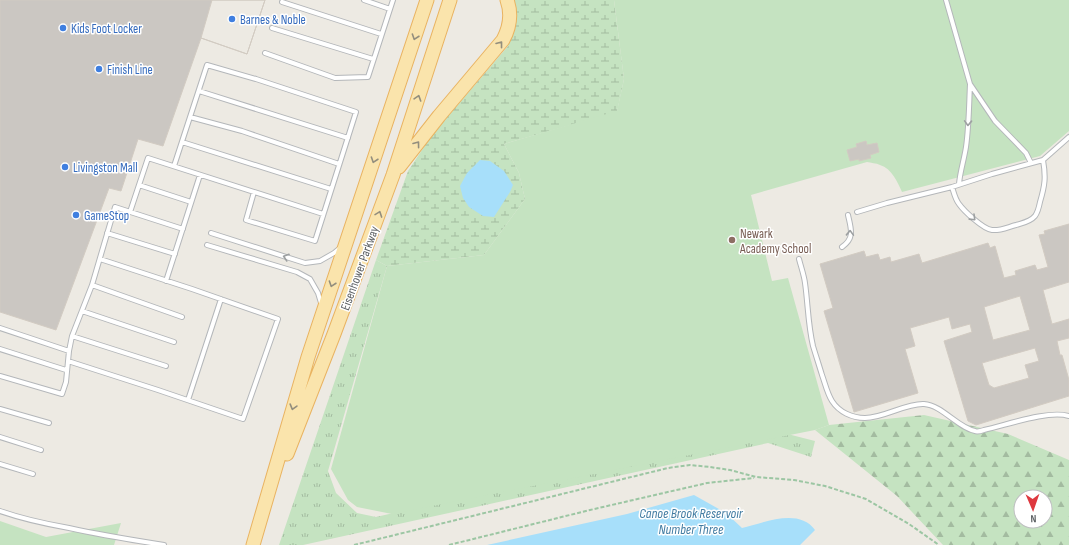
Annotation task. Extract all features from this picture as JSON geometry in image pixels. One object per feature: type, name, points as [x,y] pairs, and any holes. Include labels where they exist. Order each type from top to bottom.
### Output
[{"type":"main road","name":"Eisenhower Parkway","points":[[254,539],[323,310],[427,0]]},
{"type":"main road","name":"Eisenhower Parkway","points":[[254,539],[334,334],[393,175],[450,0]]},
{"type":"main road","points":[[393,175],[439,116],[503,40],[508,31],[510,22],[510,12],[507,0]]},
{"type":"lane","points":[[364,0],[390,8]]},
{"type":"lane","points":[[265,53],[335,78],[368,77],[393,0]]},
{"type":"lane","points":[[946,0],[970,84],[995,121],[1026,153],[1031,163]]},
{"type":"lane","points":[[282,2],[381,34]]},
{"type":"lane","points":[[272,28],[373,59]]},
{"type":"lane","points":[[174,166],[207,65],[256,79],[356,112],[314,241],[246,220],[254,192]]},
{"type":"lane","points":[[959,184],[960,171],[966,147],[970,84]]},
{"type":"lane","points":[[198,91],[348,138]]},
{"type":"lane","points":[[190,116],[242,131],[339,164]]},
{"type":"lane","points":[[857,212],[952,187],[1043,160],[1069,137]]},
{"type":"lane","points":[[182,142],[331,189]]},
{"type":"lane","points":[[130,212],[148,158],[323,214]]},
{"type":"lane","points":[[952,187],[959,205],[986,229],[997,230],[1026,222],[1035,216],[1043,191],[1045,172],[1043,160]]},
{"type":"lane","points":[[166,281],[200,175]]},
{"type":"lane","points":[[139,185],[191,202]]},
{"type":"lane","points":[[0,376],[62,394],[66,382],[66,370],[72,336],[92,285],[115,207],[183,229]]},
{"type":"lane","points":[[842,247],[850,240],[851,236],[848,216]]},
{"type":"lane","points":[[107,232],[175,254]]},
{"type":"lane","points":[[211,233],[305,264],[320,261],[334,253],[346,243]]},
{"type":"lane","points":[[207,245],[297,272],[310,279],[318,293],[323,310]]},
{"type":"lane","points":[[68,361],[242,419],[278,319],[100,259]]},
{"type":"lane","points":[[799,259],[805,282],[806,304],[813,346],[831,400],[838,408],[847,414],[855,417],[874,417],[914,405],[923,404],[937,408],[967,428],[975,431],[1040,416],[1054,414],[1069,416]]},
{"type":"lane","points":[[92,285],[182,317]]},
{"type":"lane","points":[[188,400],[220,299]]},
{"type":"lane","points":[[82,311],[174,342]]},
{"type":"lane","points":[[0,328],[69,351]]},
{"type":"lane","points":[[72,336],[166,366]]},
{"type":"lane","points":[[0,349],[66,370]]},
{"type":"lane","points":[[0,409],[49,423]]},
{"type":"lane","points":[[0,437],[41,450]]},
{"type":"lane","points":[[0,464],[33,474]]},
{"type":"lane","points":[[0,511],[18,518],[42,523],[106,536],[164,545]]},
{"type":"path","points":[[354,545],[668,468],[690,465],[710,467],[730,470],[756,478]]},
{"type":"path","points":[[449,545],[707,483],[756,478],[794,480],[825,486],[866,499],[909,524],[939,545]]},
{"type":"green space","points":[[515,0],[614,0],[624,79],[617,112],[504,144],[519,173],[525,199],[484,255],[387,266],[376,260],[408,171],[432,135],[508,46]]},
{"type":"green space","name":"Newark Academy School","points":[[614,0],[1069,0],[1069,131],[1040,156],[902,192],[894,176],[888,169],[878,164],[867,162],[751,195],[772,281],[788,278],[829,425],[815,430],[392,514],[357,507],[348,500],[331,469],[387,266],[484,255],[525,199],[519,173],[504,144],[617,111],[624,79]]},
{"type":"green space","points":[[376,260],[387,266],[328,471],[336,493],[357,513],[376,517],[764,428],[815,441],[811,457],[768,443],[303,545],[279,545]]},
{"type":"green space","points":[[924,415],[1008,434],[1069,460],[1069,545],[943,545],[897,496],[815,430],[829,425]]},
{"type":"green space","points":[[0,521],[46,537],[121,523],[114,545],[0,545]]},
{"type":"water","points":[[480,160],[490,161],[504,171],[513,185],[494,217],[483,216],[469,207],[463,198],[460,186],[467,173]]},
{"type":"water","name":"Canoe Brook Reservoir Number Three","points":[[694,495],[726,513],[742,528],[770,520],[790,518],[800,519],[808,523],[815,530],[800,545],[487,545],[627,514]]},
{"type":"building","name":"Livingston Mall","points":[[0,0],[265,0],[247,54],[201,38],[163,146],[138,139],[121,191],[109,188],[56,330],[0,312]]},
{"type":"building","name":"Barnes & Noble","points":[[212,0],[265,0],[247,54],[201,38]]},
{"type":"building","points":[[866,141],[867,145],[877,143],[879,152],[870,155],[871,158],[859,161],[859,159],[850,161],[847,150],[857,147],[856,144]]},
{"type":"building","points":[[1069,224],[1069,282],[1043,290],[1052,324],[1069,319],[1069,338],[1057,341],[1060,355],[1062,355],[1069,380],[1069,396],[976,425],[968,421],[944,341],[972,332],[970,324],[952,329],[949,317],[910,328],[915,346],[905,349],[918,393],[854,412],[824,311],[833,308],[820,264],[864,251],[866,257],[878,254],[880,260],[890,257],[891,262],[919,254],[922,263],[988,243],[990,248],[995,246],[1004,278],[1016,275],[1015,271],[1035,265],[1037,270],[1048,267],[1039,235],[1045,234],[1044,231]],"holes":[[[1020,296],[1030,330],[993,340],[984,307]],[[1035,348],[1039,361],[1025,365],[1029,378],[994,388],[989,385],[982,363]]]},
{"type":"place","name":"Barnes & Noble","points":[[232,19]]},
{"type":"place","name":"Kids Foot Locker","points":[[63,28]]},
{"type":"place","name":"Finish Line","points":[[99,69]]},
{"type":"place","name":"Livingston Mall","points":[[65,167]]},
{"type":"place","name":"GameStop","points":[[76,215]]},
{"type":"place","name":"Newark Academy School","points":[[732,240]]}]
